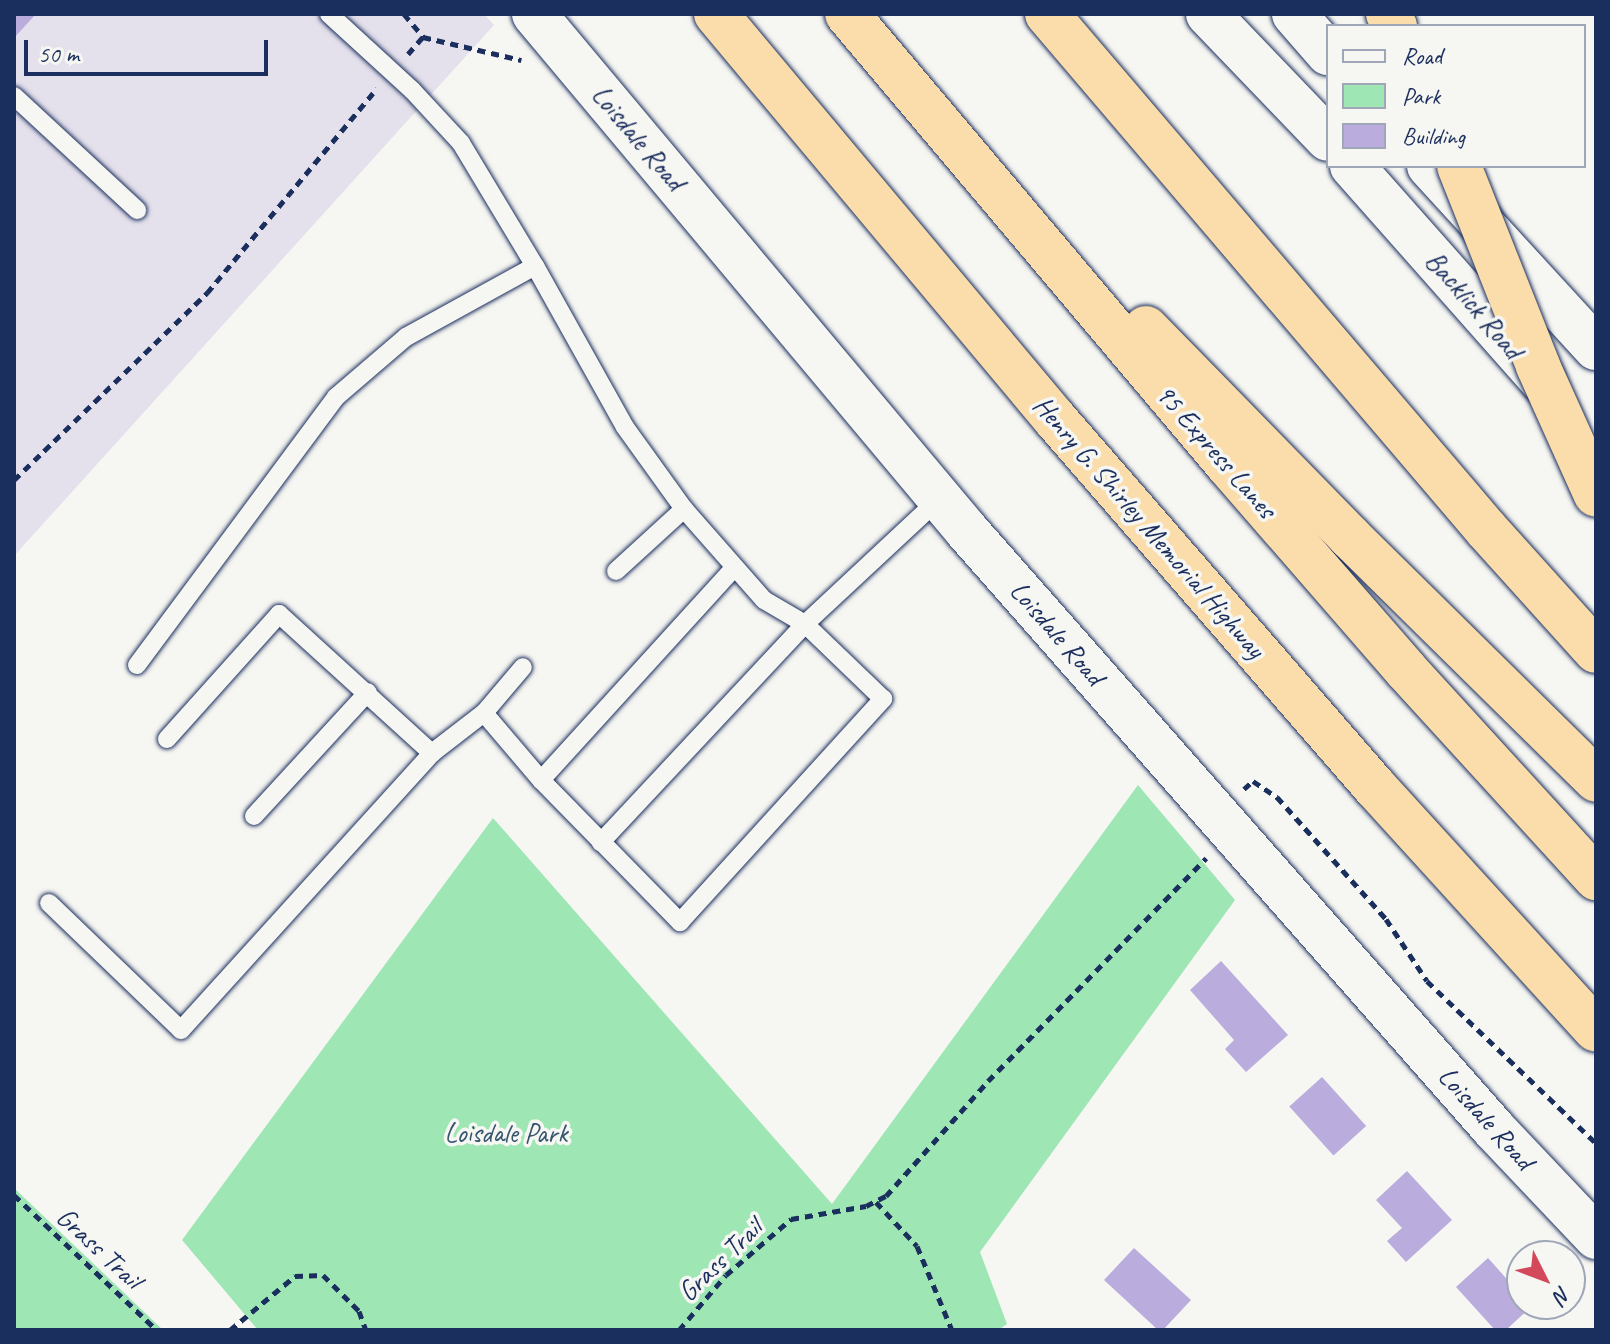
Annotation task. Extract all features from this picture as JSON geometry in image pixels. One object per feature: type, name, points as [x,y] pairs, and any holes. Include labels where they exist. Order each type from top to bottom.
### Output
[{"type":"highway","name":"Henry G. Shirley Memorial Highway","points":[[716,14],[1095,465],[1375,787],[1596,1030]]},
{"type":"highway","points":[[848,14],[1231,416],[1596,780]]},
{"type":"highway","name":"95 Express Lanes","points":[[848,14],[1227,464],[1406,670],[1596,878]]},
{"type":"highway","points":[[1047,14],[1393,421],[1596,651]]},
{"type":"highway","points":[[1460,168],[1538,366],[1596,495]]},
{"type":"main road","name":"Loisdale Road","points":[[534,14],[940,498],[1494,1129],[1596,1237]]},
{"type":"main road","points":[[1208,14],[1326,137]]},
{"type":"main road","points":[[1294,14],[1326,51]]},
{"type":"main road","name":"Backlick Road","points":[[1354,168],[1596,444]]},
{"type":"main road","name":"Backlick Road","points":[[1431,168],[1596,348]]},
{"type":"lane","points":[[329,14],[392,72],[461,143],[535,266],[625,427],[684,509],[733,569],[764,600],[805,624],[883,699],[680,922],[541,780],[484,713]]},
{"type":"lane","points":[[14,96],[137,210]]},
{"type":"lane","points":[[137,665],[336,397],[406,337],[535,266]]},
{"type":"lane","points":[[601,842],[805,624],[940,498]]},
{"type":"lane","points":[[616,571],[684,509]]},
{"type":"lane","points":[[541,780],[733,569]]},
{"type":"lane","points":[[167,739],[279,614],[432,753]]},
{"type":"lane","points":[[49,903],[181,1030],[432,753],[484,713],[523,667]]},
{"type":"lane","points":[[254,816],[368,692]]},
{"type":"path","points":[[14,480],[207,293],[367,99],[423,37]]},
{"type":"path","points":[[952,1330],[917,1246],[876,1202],[898,1186],[988,1081],[1232,832]]},
{"type":"path","name":"Grass Trail","points":[[14,1195],[157,1330]]},
{"type":"path","name":"Grass Trail","points":[[679,1330],[726,1275],[791,1219],[814,1218],[876,1202]]},
{"type":"path","points":[[230,1330],[295,1276],[323,1275],[359,1311],[366,1330]]},
{"type":"shaded area","points":[[14,14],[484,14],[494,25],[14,556]]},
{"type":"green space","name":"Loisdale Park","points":[[1138,785],[1235,900],[980,1252],[1007,1324],[998,1330],[258,1330],[182,1240],[493,818],[832,1204]]},
{"type":"green space","points":[[14,1188],[163,1330],[14,1330]]},
{"type":"building","points":[[14,14],[36,14],[14,38]]},
{"type":"building","points":[[1221,961],[1288,1035],[1246,1072],[1225,1049],[1234,1040],[1190,990]]},
{"type":"building","points":[[1322,1077],[1366,1126],[1333,1155],[1289,1106]]},
{"type":"building","points":[[1407,1171],[1452,1220],[1406,1262],[1387,1241],[1402,1228],[1376,1200]]},
{"type":"building","points":[[1134,1248],[1191,1300],[1163,1330],[1158,1330],[1104,1280]]},
{"type":"building","points":[[1488,1258],[1506,1278],[1506,1320],[1517,1320],[1506,1330],[1495,1330],[1456,1287]]}]
